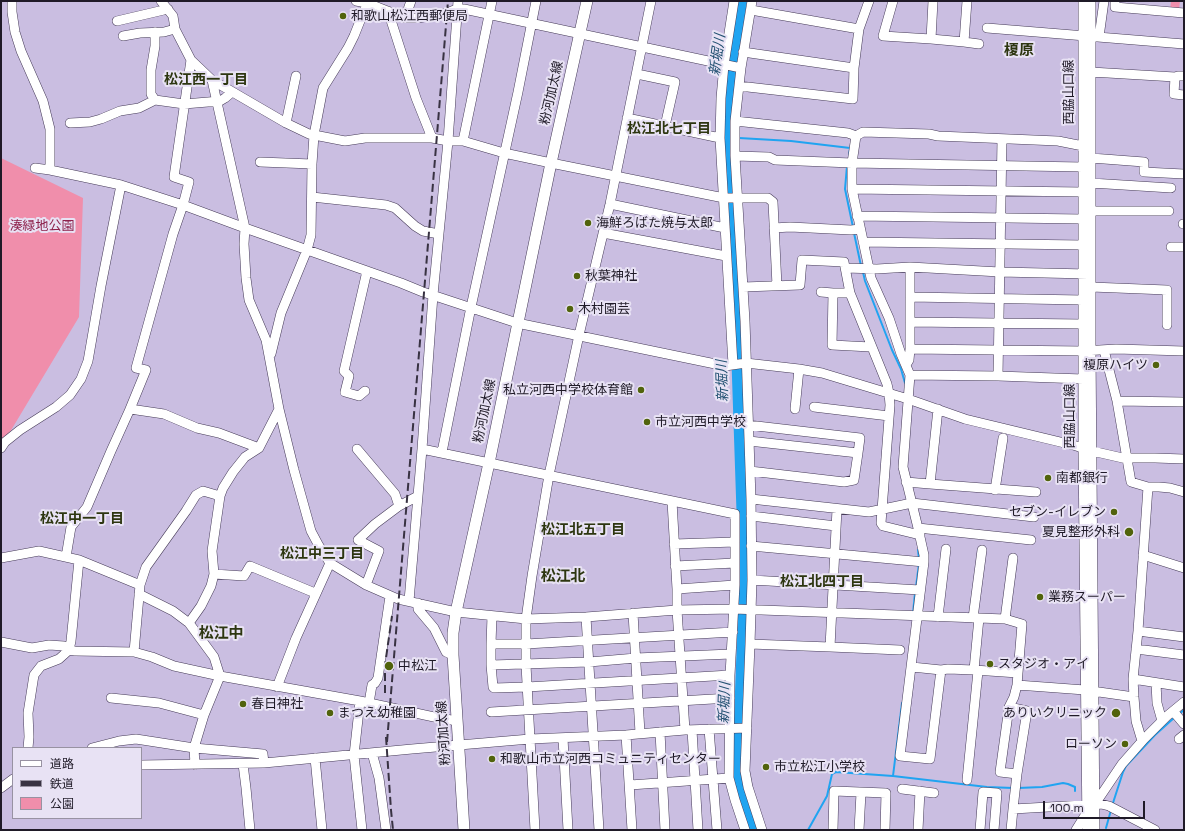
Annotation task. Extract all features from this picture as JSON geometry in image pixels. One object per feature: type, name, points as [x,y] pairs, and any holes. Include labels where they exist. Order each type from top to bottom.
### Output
[{"type":"main road","name":"粉河加太線","points":[[464,830],[453,655],[453,633],[456,612],[489,463],[551,163],[587,1]]},
{"type":"street","points":[[12,1],[15,32],[21,51],[44,101],[50,129],[50,170]]},
{"type":"street","points":[[161,1],[173,16],[175,29],[191,60],[212,80],[286,123],[309,134],[345,141],[365,138],[432,138],[448,141],[463,141],[504,153],[724,198],[768,198],[773,202],[777,286]]},
{"type":"street","points":[[356,1],[367,2],[406,18],[418,18],[446,13],[458,5]]},
{"type":"street","points":[[406,18],[411,1]]},
{"type":"street","points":[[463,141],[492,1]]},
{"type":"street","points":[[442,452],[536,1]]},
{"type":"street","points":[[535,830],[526,665],[526,619],[532,576],[549,475],[579,336],[610,204],[651,1]]},
{"type":"street","points":[[729,365],[724,198],[720,138],[721,98],[734,1]]},
{"type":"street","points":[[739,86],[853,98],[854,68],[859,29],[869,1]]},
{"type":"street","points":[[894,1],[883,36],[979,44]]},
{"type":"street","points":[[931,39],[933,1]]},
{"type":"street","points":[[964,42],[967,1]]},
{"type":"street","name":"西脇山口線","points":[[1083,1],[1091,36],[1087,147],[1091,158],[1091,211],[1087,274],[1083,300],[1083,324],[1087,351],[1083,379],[1087,450]]},
{"type":"street","name":"西脇山口線","points":[[1087,830],[1089,808],[1089,691],[1087,351],[1091,287],[1087,274],[1083,245],[1083,167],[1087,147],[1091,72],[1091,1]]},
{"type":"street","points":[[1091,36],[1104,1]]},
{"type":"street","points":[[1115,1],[1114,7],[1184,14]]},
{"type":"street","points":[[270,357],[281,313],[307,250],[311,235],[314,135],[323,88],[348,48],[367,2]]},
{"type":"street","points":[[458,5],[464,9],[531,24],[739,67]]},
{"type":"street","points":[[453,655],[446,652],[434,628],[414,602],[418,496],[458,5]]},
{"type":"street","points":[[762,830],[748,786],[746,772],[752,580],[750,471],[743,287],[735,156],[735,121],[739,86],[739,67],[744,52],[751,5],[859,29]]},
{"type":"street","points":[[118,21],[168,9]]},
{"type":"street","points":[[388,11],[416,98],[432,138]]},
{"type":"street","points":[[136,16],[140,33]]},
{"type":"street","points":[[987,28],[1184,44]]},
{"type":"street","points":[[123,36],[140,33],[164,32],[175,29]]},
{"type":"street","points":[[155,32],[151,78],[151,94],[155,100]]},
{"type":"street","points":[[744,52],[854,68]]},
{"type":"street","points":[[66,557],[71,527],[87,507],[146,370],[136,368],[189,182],[174,177],[191,60]]},
{"type":"street","points":[[1091,72],[1180,77],[1174,94],[1184,95]]},
{"type":"street","points":[[637,74],[675,82],[665,126]]},
{"type":"street","points":[[286,123],[296,76]]},
{"type":"street","points":[[212,80],[245,228],[244,244],[249,300],[266,340],[279,409],[311,531],[330,563],[366,584],[398,599],[456,612],[526,619],[586,617],[677,610],[734,609],[1006,619],[1022,624],[1017,684],[1014,697],[1009,707],[1000,772],[1017,774]]},
{"type":"street","points":[[70,123],[90,122],[101,119],[120,110],[139,108],[155,100],[184,104],[216,101],[225,98],[232,92]]},
{"type":"street","points":[[627,118],[720,138]]},
{"type":"street","points":[[735,121],[848,133],[856,136]]},
{"type":"street","points":[[856,136],[863,132],[929,134],[938,136],[1058,142],[1087,147]]},
{"type":"street","points":[[856,136],[852,163],[852,189],[871,278],[889,318],[910,375],[903,468],[924,555],[916,616],[912,667],[900,756],[930,759],[941,670]]},
{"type":"street","points":[[998,376],[1002,139]]},
{"type":"street","points":[[735,156],[769,157],[776,160],[852,163],[1083,167]]},
{"type":"street","points":[[1091,158],[1144,162],[1144,172],[1184,174]]},
{"type":"street","points":[[260,162],[312,164]]},
{"type":"street","points":[[35,168],[121,185],[183,205],[434,295],[518,323],[729,365],[746,363],[822,373],[908,399],[965,419],[1087,450],[1127,459],[1184,459]]},
{"type":"street","points":[[1091,183],[1171,188]]},
{"type":"street","points":[[1,448],[5,442],[20,430],[56,407],[70,395],[81,379],[88,361],[121,185]]},
{"type":"street","points":[[852,189],[1083,192]]},
{"type":"street","points":[[312,197],[386,205],[395,208],[415,226],[423,231],[439,234]]},
{"type":"street","points":[[610,204],[725,228]]},
{"type":"street","points":[[1091,211],[1169,211]]},
{"type":"street","points":[[857,216],[1083,219]]},
{"type":"street","points":[[774,228],[860,229]]},
{"type":"street","points":[[603,233],[726,256]]},
{"type":"street","points":[[863,242],[1083,245]]},
{"type":"street","points":[[1171,247],[1184,247]]},
{"type":"street","points":[[743,287],[800,285],[802,260],[844,262],[850,293],[887,384],[889,393],[890,405],[881,523],[883,526],[919,531],[1031,540]]},
{"type":"street","points":[[846,268],[869,269],[910,267],[1000,272],[1087,274]]},
{"type":"street","points":[[906,365],[909,360],[910,349],[910,267]]},
{"type":"street","points":[[365,391],[359,396],[345,392],[349,376],[344,371],[367,271]]},
{"type":"street","points":[[1091,287],[1167,290],[1167,325]]},
{"type":"street","points":[[821,292],[850,293]]},
{"type":"street","points":[[833,293],[832,345],[871,347]]},
{"type":"street","points":[[910,297],[1083,300]]},
{"type":"street","points":[[910,322],[1083,324]]},
{"type":"street","points":[[910,349],[1087,351],[1116,349],[1184,351]]},
{"type":"street","points":[[1104,350],[1117,401],[1131,482],[1148,487],[1164,488],[1184,492]]},
{"type":"street","points":[[795,409],[799,369]]},
{"type":"street","points":[[910,375],[1083,379]]},
{"type":"street","points":[[1117,401],[1184,402]]},
{"type":"street","points":[[814,407],[889,416]]},
{"type":"street","points":[[130,409],[164,414],[197,428],[219,433],[259,448]]},
{"type":"street","points":[[189,624],[201,606],[211,586],[214,574],[212,551],[220,496],[233,472],[246,457],[259,448],[279,409]]},
{"type":"street","points":[[930,484],[938,409]]},
{"type":"street","points":[[748,426],[860,438],[854,480],[844,482],[750,471]]},
{"type":"street","points":[[995,490],[1003,438]]},
{"type":"street","points":[[749,441],[858,453]]},
{"type":"street","points":[[357,449],[395,494],[400,506]]},
{"type":"street","points":[[422,449],[735,514],[735,585],[730,675],[729,778],[744,830]]},
{"type":"street","points":[[906,482],[1036,492]]},
{"type":"street","points":[[1144,739],[1136,721],[1134,697],[1146,556],[1148,487]]},
{"type":"street","points":[[134,652],[140,590],[146,567],[196,495],[203,491],[220,496]]},
{"type":"street","points":[[366,584],[379,551],[358,540],[375,524],[400,506],[418,496]]},
{"type":"street","points":[[750,498],[869,512],[912,503],[1034,516]]},
{"type":"street","points":[[672,501],[682,701],[688,730],[695,781],[698,830]]},
{"type":"street","points":[[830,647],[837,509]]},
{"type":"street","points":[[751,516],[836,526]]},
{"type":"street","points":[[674,544],[735,542]]},
{"type":"street","points":[[751,546],[924,562]]},
{"type":"street","points":[[938,617],[946,549]]},
{"type":"street","points":[[967,780],[976,670],[976,618],[982,550]]},
{"type":"street","points":[[1,558],[39,551],[79,560],[140,590],[174,611],[189,624],[214,657],[220,676],[204,715],[194,748],[195,765]]},
{"type":"street","points":[[1146,556],[1184,568]]},
{"type":"street","points":[[1006,619],[1013,558]]},
{"type":"street","points":[[28,747],[28,713],[34,675],[41,666],[59,659],[69,650],[79,560]]},
{"type":"street","points":[[276,686],[315,593],[330,563]]},
{"type":"street","points":[[675,566],[735,563]]},
{"type":"street","points":[[214,574],[244,576],[250,566],[315,593]]},
{"type":"street","points":[[752,580],[920,590]]},
{"type":"street","points":[[677,589],[735,585]]},
{"type":"street","points":[[362,830],[354,755],[365,702],[372,685],[378,678],[390,596]]},
{"type":"street","points":[[633,613],[640,733]]},
{"type":"street","points":[[492,616],[491,665],[494,688],[590,684],[730,675]]},
{"type":"street","points":[[586,617],[599,830]]},
{"type":"street","points":[[491,644],[526,644],[733,632]]},
{"type":"street","points":[[1140,632],[1184,637]]},
{"type":"street","points":[[1,642],[32,648],[50,645],[64,646],[69,650],[75,651],[134,652],[152,657],[174,666],[220,676],[365,702],[457,721]]},
{"type":"street","points":[[750,644],[900,650]]},
{"type":"street","points":[[1139,649],[1184,655]]},
{"type":"street","points":[[491,665],[526,665],[731,654]]},
{"type":"street","points":[[912,667],[941,670],[976,670],[1018,673]]},
{"type":"street","points":[[1136,680],[1184,687]]},
{"type":"street","points":[[1156,683],[1156,703],[1162,721]]},
{"type":"street","points":[[1017,684],[1134,697]]},
{"type":"street","points":[[111,698],[159,703],[204,715]]},
{"type":"street","points":[[490,712],[730,698]]},
{"type":"street","points":[[1076,830],[1089,808],[1122,764],[1144,739],[1184,702]]},
{"type":"street","points":[[1009,707],[1027,711],[1017,774],[1011,830]]},
{"type":"street","points":[[1173,711],[1182,721]]},
{"type":"street","points":[[142,765],[264,763],[530,739],[747,728]]},
{"type":"street","points":[[709,729],[717,830]]},
{"type":"street","points":[[660,732],[665,830]]},
{"type":"street","points":[[626,735],[632,830]]},
{"type":"street","points":[[562,738],[568,830]]},
{"type":"street","points":[[96,747],[119,741],[136,739],[194,748],[263,754],[264,763]]},
{"type":"street","points":[[372,753],[379,778],[386,830]]},
{"type":"street","points":[[315,758],[322,830]]},
{"type":"street","points":[[243,764],[250,830]]},
{"type":"street","points":[[630,785],[729,778]]},
{"type":"street","points":[[1,788],[12,780]]},
{"type":"street","points":[[902,789],[934,793]]},
{"type":"street","points":[[833,830],[834,791],[886,793],[885,830]]},
{"type":"street","points":[[859,830],[861,792]]},
{"type":"street","points":[[918,830],[920,792]]},
{"type":"street","points":[[980,830],[983,792],[997,793],[994,830]]},
{"type":"street","points":[[1013,809],[1089,808],[1101,804],[1112,807],[1155,830]]},
{"type":"street","name":"西脇山口線","points":[[1089,808],[1095,830]]},
{"type":"green space","points":[[1171,1],[1180,1],[1179,10],[1170,10]]},
{"type":"green space","name":"湊緑地公園","points":[[1,158],[83,198],[79,317],[1,447]]},
{"type":"waterway","name":"新堀川","points":[[741,1],[729,86],[727,138],[735,288],[745,586],[738,771],[739,785],[753,830]]},
{"type":"waterway","points":[[739,138],[791,141],[850,148],[849,156]]},
{"type":"waterway","points":[[847,166],[845,189],[853,227]]},
{"type":"waterway","points":[[854,233],[861,266]]},
{"type":"waterway","points":[[863,272],[865,281],[901,369],[905,383]]},
{"type":"waterway","points":[[918,550],[919,559]]},
{"type":"waterway","points":[[916,587],[919,564]]},
{"type":"waterway","points":[[913,613],[915,593]]},
{"type":"waterway","points":[[808,830],[827,796],[832,774],[836,772],[893,776],[902,703]]},
{"type":"waterway","points":[[1179,714],[1184,710]]},
{"type":"waterway","points":[[1112,806],[1126,766],[1155,735],[1175,717]]},
{"type":"waterway","points":[[893,776],[987,787],[1013,788]]},
{"type":"waterway","points":[[1018,788],[1042,787],[1063,783],[1075,787],[1075,791]]},
{"type":"waterway","points":[[1106,828],[1111,810]]},
{"type":"railway","points":[[387,742],[448,1]]},
{"type":"railway","points":[[385,693],[385,665],[392,616]]},
{"type":"railway","points":[[386,737],[393,830]]},
{"type":"place","name":"和歌山松江西郵便局","points":[[343,16]]},
{"type":"place","name":"海鮮ろばた焼与太郎","points":[[588,223]]},
{"type":"place","name":"秋葉神社","points":[[577,276]]},
{"type":"place","name":"木村園芸","points":[[570,309]]},
{"type":"place","name":"榎原ハイツ","points":[[1156,365]]},
{"type":"place","name":"私立河西中学校体育館","points":[[641,390]]},
{"type":"place","name":"市立河西中学校","points":[[647,422]]},
{"type":"place","name":"南都銀行","points":[[1048,478]]},
{"type":"place","name":"セブン-イレブン","points":[[1114,512]]},
{"type":"place","name":"夏見整形外科","points":[[1129,532]]},
{"type":"place","name":"業務スーパー","points":[[1040,597]]},
{"type":"place","name":"スタジオ・アイ","points":[[990,664]]},
{"type":"place","name":"中松江","points":[[389,666]]},
{"type":"place","name":"春日神社","points":[[243,704]]},
{"type":"place","name":"まつえ幼稚園","points":[[330,713]]},
{"type":"place","name":"ありいクリニック","points":[[1116,713]]},
{"type":"place","name":"ローソン","points":[[1125,744]]},
{"type":"place","name":"和歌山市立河西コミュニティセンター","points":[[492,759]]},
{"type":"place","name":"市立松江小学校","points":[[766,767]]},
{"type":"district","name":"榎原","points":[[1019,51]]},
{"type":"district","name":"松江西一丁目","points":[[206,80]]},
{"type":"district","name":"松江北七丁目","points":[[669,129]]},
{"type":"district","name":"松江中一丁目","points":[[82,519]]},
{"type":"district","name":"松江北五丁目","points":[[583,530]]},
{"type":"district","name":"松江中三丁目","points":[[322,554]]},
{"type":"district","name":"松江北","points":[[563,577]]},
{"type":"district","name":"松江北四丁目","points":[[822,582]]},
{"type":"district","name":"松江中","points":[[221,634]]}]
